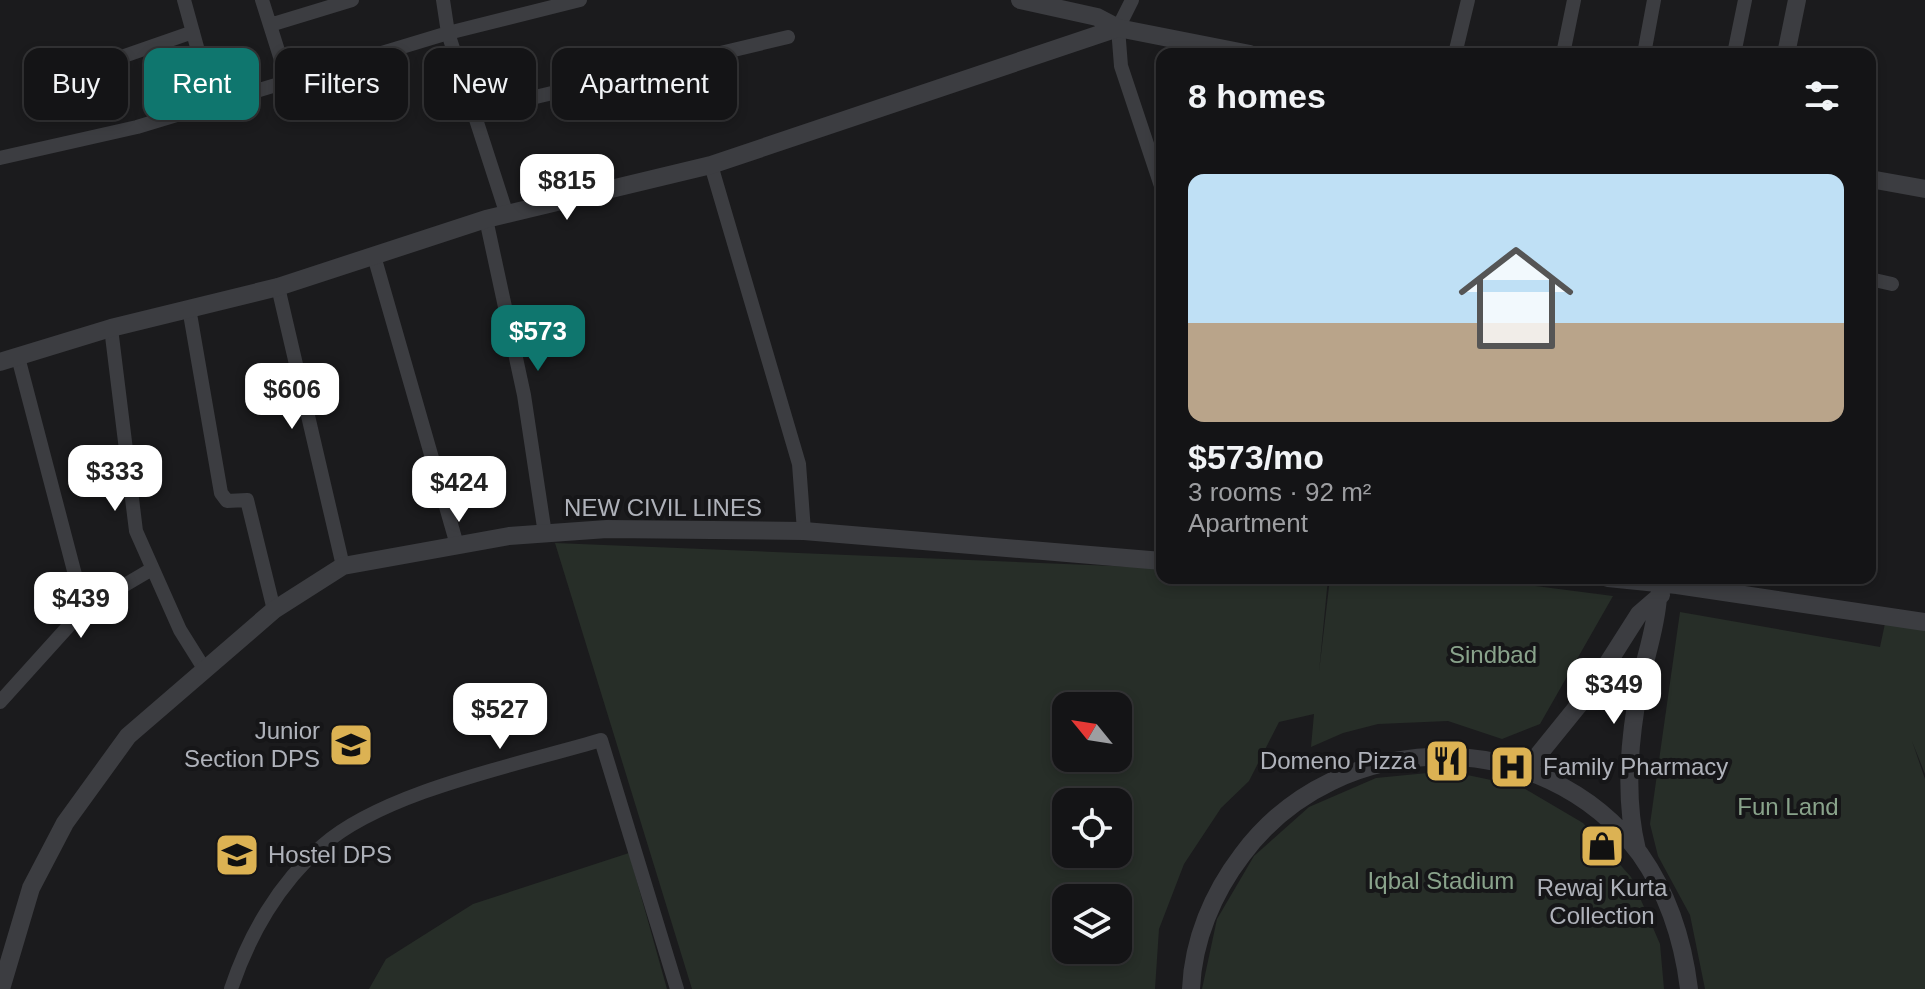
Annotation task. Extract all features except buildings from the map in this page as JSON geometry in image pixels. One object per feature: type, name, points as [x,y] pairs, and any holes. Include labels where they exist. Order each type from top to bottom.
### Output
[{"type":"street","points":[[184,0],[197,48]]},
{"type":"street","points":[[262,0],[277,48]]},
{"type":"street","points":[[270,25],[352,0]]},
{"type":"street","points":[[443,0],[453,48]]},
{"type":"street","points":[[396,48],[580,0]]},
{"type":"street","points":[[1020,0],[1097,17],[1118,28],[1220,48]]},
{"type":"street","points":[[1132,0],[1118,28],[1121,66],[1156,171]]},
{"type":"street","points":[[1456,48],[1468,0]]},
{"type":"street","points":[[1564,48],[1574,0]]},
{"type":"street","points":[[1645,48],[1654,0]]},
{"type":"street","points":[[1735,48],[1745,0]]},
{"type":"street","points":[[1787,48],[1797,0]]},
{"type":"street","points":[[84,609],[9,360],[111,328],[278,287],[486,219],[711,165],[1118,28]]},
{"type":"street","points":[[128,55],[193,32]]},
{"type":"street","points":[[536,97],[788,37]]},
{"type":"street","points":[[0,158],[161,120]]},
{"type":"street","points":[[475,120],[507,215]]},
{"type":"street","points":[[711,165],[799,464],[804,531]]},
{"type":"street","points":[[1876,180],[1925,189]]},
{"type":"street","points":[[486,219],[524,395],[545,534]]},
{"type":"street","points":[[374,256],[457,545]]},
{"type":"street","points":[[1876,280],[1892,284]]},
{"type":"street","points":[[278,287],[343,566]]},
{"type":"street","points":[[189,308],[221,493],[227,501],[247,500],[274,610]]},
{"type":"street","points":[[111,328],[136,531],[180,630],[205,670]]},
{"type":"street","name":"NEW CIVIL LINES","points":[[1,989],[31,888],[65,823],[128,736],[274,610],[343,566],[457,545],[607,529],[804,531],[1156,560]]},
{"type":"street","points":[[0,702],[84,609],[152,569]]},
{"type":"street","points":[[1526,770],[1590,691],[1639,614],[1673,584]]},
{"type":"street","points":[[1695,584],[1925,622]]},
{"type":"street","points":[[1638,852],[1629,816],[1630,772],[1639,689],[1656,623],[1658,597]]},
{"type":"street","points":[[231,989],[259,925],[285,885],[323,845],[367,816],[432,791],[601,740],[677,989]]},
{"type":"street","points":[[1191,989],[1199,940],[1229,871],[1270,823],[1309,792],[1378,762],[1415,756],[1453,755],[1526,770],[1569,790],[1606,818],[1638,852],[1668,903],[1679,931],[1689,989]]},
{"type":"green space","name":"Sindbad","points":[[555,543],[1156,568],[1156,584],[1327,584],[1319,672],[1329,584],[1520,584],[1613,596],[1540,724],[1502,739],[1448,721],[1378,724],[1343,733],[1311,747],[1314,714],[1279,722],[1249,781],[1221,808],[1184,864],[1159,929],[1155,989],[692,989]]},
{"type":"green space","name":"Fun Land","points":[[1680,612],[1880,647],[1887,614],[1925,619],[1925,774],[1912,741],[1925,779],[1925,989],[1705,989],[1690,915],[1658,856],[1650,824]]},
{"type":"green space","name":"Iqbal Stadium","points":[[1448,771],[1520,786],[1583,823],[1631,877],[1660,944],[1664,989],[1202,989],[1217,919],[1254,856],[1309,807],[1376,778]]},
{"type":"green space","points":[[629,853],[667,989],[369,989],[386,959],[473,904]]},
{"type":"place","name":"Junior Section DPS","points":[[351,745]]},
{"type":"place","name":"Domeno Pizza","points":[[1447,761]]},
{"type":"place","name":"Family Pharmacy","points":[[1512,767]]},
{"type":"place","name":"Rewaj Kurta Collection","points":[[1602,846]]},
{"type":"place","name":"Hostel DPS","points":[[237,855]]}]
